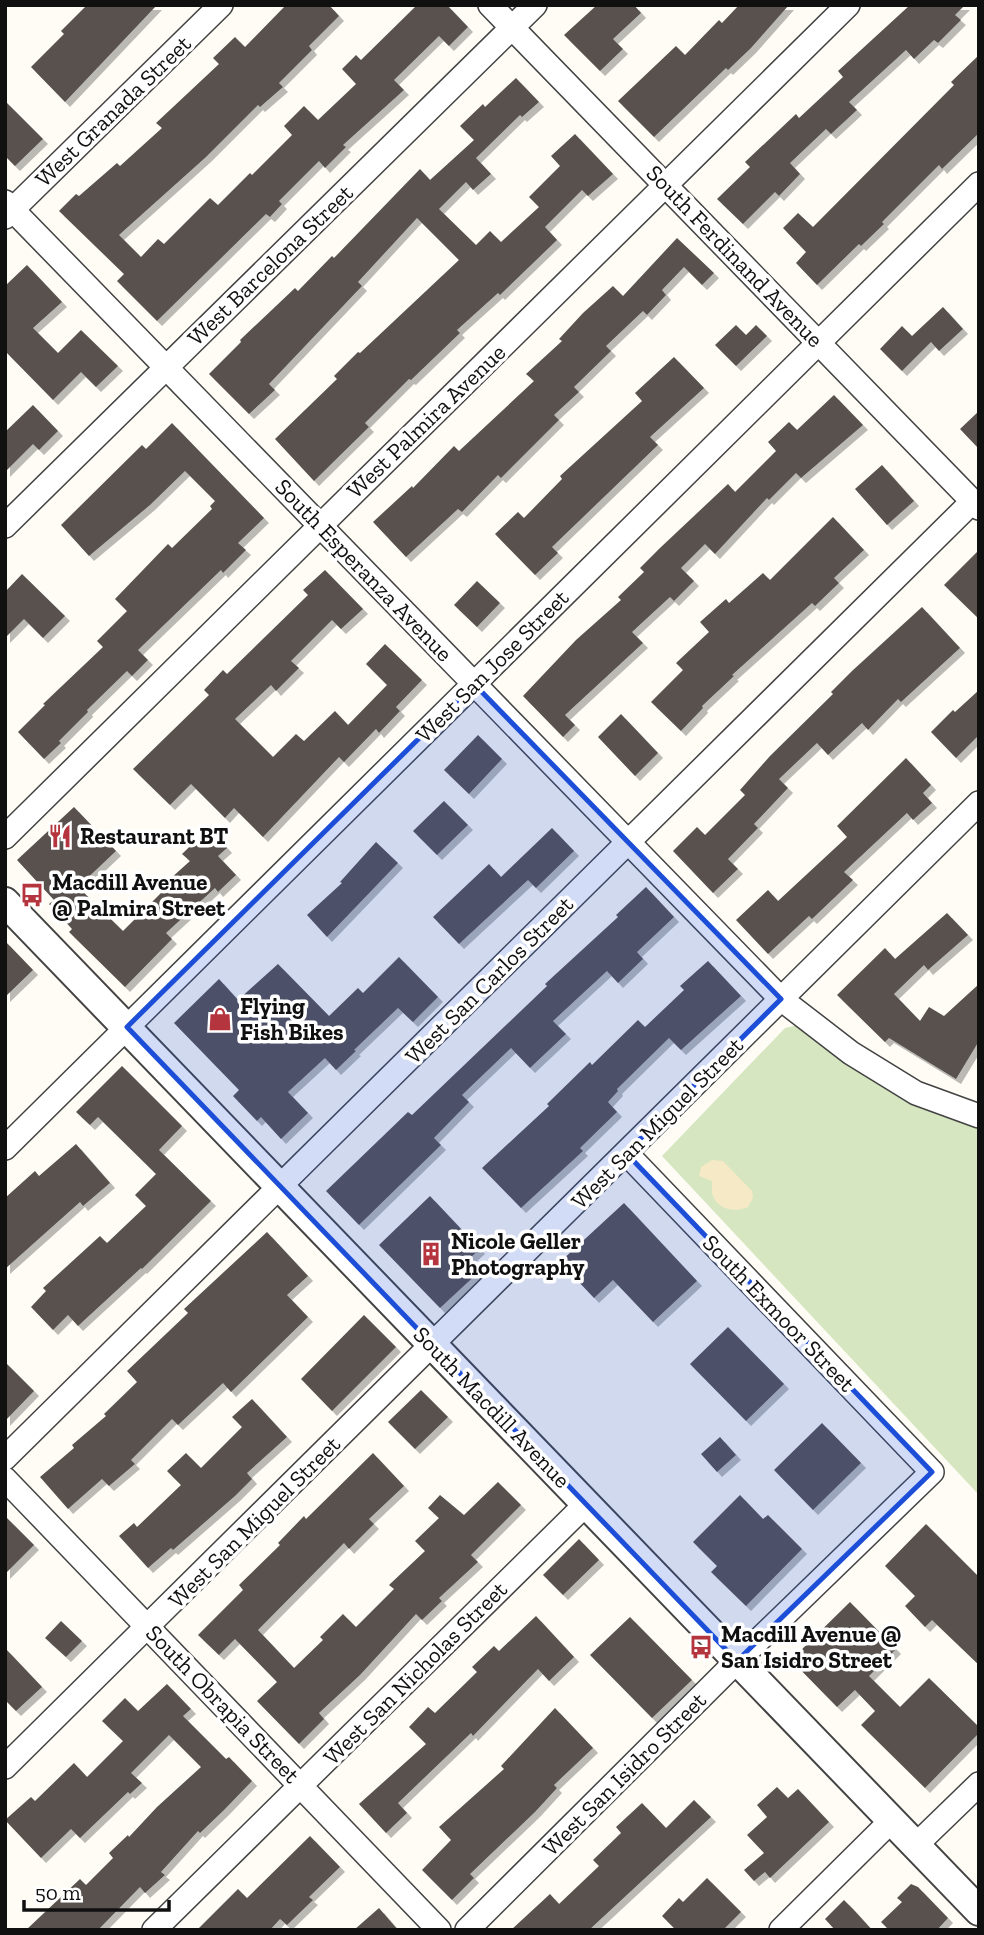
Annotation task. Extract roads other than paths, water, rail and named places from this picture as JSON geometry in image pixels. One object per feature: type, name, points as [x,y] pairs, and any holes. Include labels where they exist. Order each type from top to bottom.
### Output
[{"type":"street","name":"West Granada Street","points":[[8,209],[220,5]]},
{"type":"street","name":"South Ferdinand Avenue","points":[[491,5],[976,505]]},
{"type":"street","name":"West Barcelona Street","points":[[5,526],[535,5]]},
{"type":"street","name":"West Palmira Avenue","points":[[5,837],[848,5]]},
{"type":"street","name":"West San Jose Street","points":[[5,1148],[979,184]]},
{"type":"street","name":"South Esperanza Avenue","points":[[8,209],[320,524],[781,999],[851,1053],[916,1093],[979,1116]]},
{"type":"street","name":"West San Carlos Street","points":[[5,1458],[628,842],[976,505]]},
{"type":"street","name":"West San Miguel Street","points":[[5,1767],[979,803]]},
{"type":"street","name":"South Macdill Avenue","points":[[5,902],[979,1911]]},
{"type":"street","name":"South Exmoor Street","points":[[626,1153],[932,1472]]},
{"type":"street","name":"West San Isidro Street","points":[[467,1930],[737,1661],[932,1472]]},
{"type":"street","name":"South Obrapia Street","points":[[5,1479],[439,1930]]},
{"type":"street","name":"West San Nicholas Street","points":[[154,1930],[586,1504]]},
{"type":"street","points":[[916,1845],[979,1784]]},
{"type":"street","points":[[781,1930],[892,1820]]},
{"type":"place","name":"Restaurant BT","points":[[60,836]]},
{"type":"place","name":"Macdill Avenue @ Palmira Street","points":[[32,895]]},
{"type":"place","name":"Flying Fish Bikes","points":[[220,1019]]},
{"type":"place","name":"Nicole Geller Photography","points":[[431,1254]]},
{"type":"place","name":"Macdill Avenue @ San Isidro Street","points":[[701,1647]]}]
